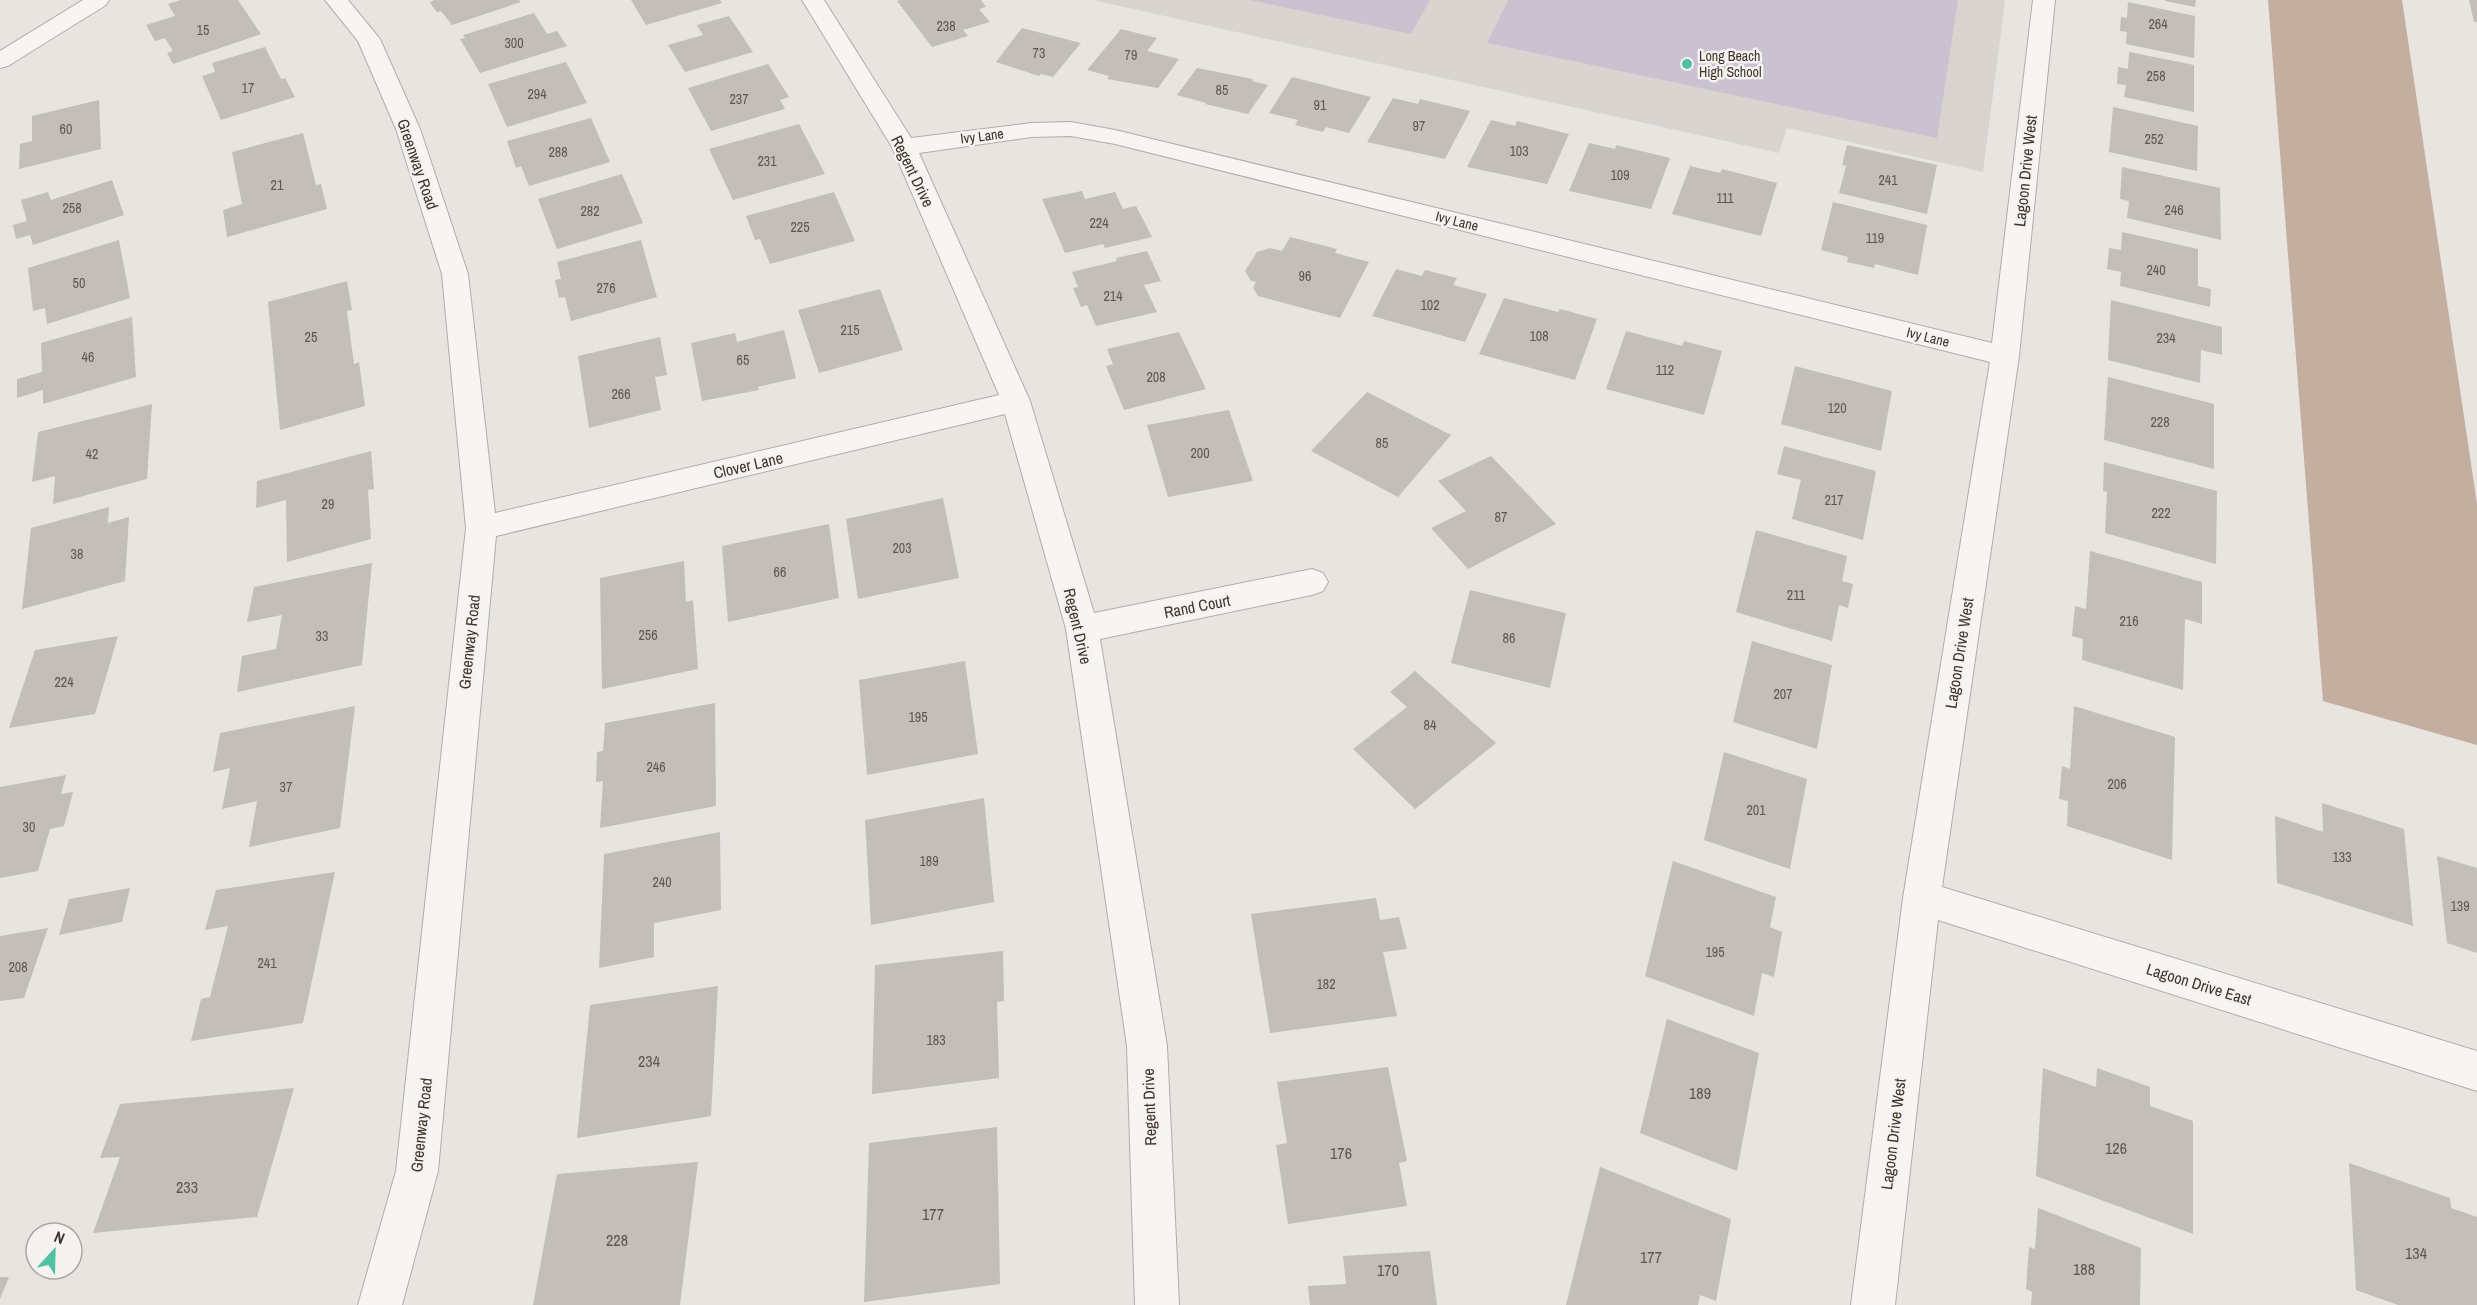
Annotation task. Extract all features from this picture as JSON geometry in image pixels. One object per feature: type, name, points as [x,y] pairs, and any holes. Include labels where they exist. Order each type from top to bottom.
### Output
[{"type":"street","points":[[0,61],[98,0]]},
{"type":"street","name":"Greenway Road","points":[[336,0],[369,39],[408,129],[455,274],[481,528],[417,1171],[380,1305]]},
{"type":"street","name":"Regent Drive","points":[[813,0],[904,147],[1016,401],[1082,629],[1147,1046],[1157,1305]]},
{"type":"street","name":"Lagoon Drive West","points":[[1872,1305],[1922,898],[2005,356],[2043,0]]},
{"type":"street","name":"Ivy Lane","points":[[904,147],[1032,130],[1071,129],[1115,136],[2005,356]]},
{"type":"street","name":"Clover Lane","points":[[481,528],[1016,401]]},
{"type":"street","name":"Rand Court","points":[[1082,629],[1312,582]]},
{"type":"street","name":"Lagoon Drive East","points":[[1922,898],[2477,1071]]},
{"type":"shaded area","name":"Long Beach High School","points":[[1093,0],[2005,0],[1983,172],[1787,128],[1779,153]]},
{"type":"shaded area","points":[[1250,0],[1430,0],[1411,34]]},
{"type":"shaded area","points":[[1508,0],[1958,0],[1937,138],[1487,43]]},
{"type":"shaded area","points":[[2268,0],[2402,0],[2477,504],[2477,745],[2323,701]]},
{"type":"building","points":[[181,0],[238,0],[261,34],[173,64],[167,53],[173,51],[165,38],[155,41],[146,25],[175,16],[168,4]]},
{"type":"building","points":[[434,0],[519,0],[521,2],[452,25],[441,11],[437,12],[430,3]]},
{"type":"building","points":[[631,0],[720,0],[722,3],[646,25]]},
{"type":"building","points":[[981,0],[986,7],[979,9],[990,22],[963,30],[968,36],[932,47],[897,1]]},
{"type":"building","points":[[2165,0],[2196,0],[2195,7]]},
{"type":"building","points":[[2469,0],[2477,0],[2477,22],[2474,22]]},
{"type":"building","points":[[2128,2],[2195,16],[2194,58],[2126,44],[2127,32],[2120,31],[2121,17],[2127,18]]},
{"type":"building","points":[[534,13],[547,34],[557,31],[567,46],[480,73],[460,39],[465,38],[463,35]]},
{"type":"building","points":[[729,16],[753,52],[685,72],[668,45],[703,35],[697,25]]},
{"type":"building","points":[[1022,28],[1081,43],[1053,77],[1041,74],[1039,76],[996,62]]},
{"type":"building","points":[[1121,29],[1157,38],[1147,51],[1179,59],[1158,88],[1107,79],[1109,76],[1087,70]]},
{"type":"building","points":[[265,47],[281,79],[285,78],[295,97],[221,120],[202,76],[215,72],[212,63]]},
{"type":"building","points":[[2129,52],[2194,65],[2194,112],[2124,97],[2126,85],[2117,84],[2118,67],[2128,69]]},
{"type":"building","points":[[566,62],[587,103],[507,127],[488,84]]},
{"type":"building","points":[[768,64],[789,97],[780,100],[785,109],[711,131],[688,88]]},
{"type":"building","points":[[1197,68],[1253,79],[1252,81],[1268,85],[1248,114],[1177,95]]},
{"type":"building","points":[[1292,77],[1371,97],[1349,133],[1326,127],[1323,132],[1295,125],[1298,120],[1269,113]]},
{"type":"building","points":[[1393,98],[1418,104],[1420,99],[1470,111],[1445,159],[1367,142]]},
{"type":"building","points":[[99,100],[101,149],[19,169],[20,144],[32,141],[32,116]]},
{"type":"building","points":[[2113,107],[2198,126],[2197,171],[2109,152]]},
{"type":"building","points":[[591,118],[610,162],[529,186],[521,166],[516,168],[507,141]]},
{"type":"building","points":[[1491,120],[1515,126],[1517,121],[1569,134],[1547,184],[1467,167]]},
{"type":"building","points":[[799,124],[825,174],[733,200],[709,149]]},
{"type":"building","points":[[303,133],[316,185],[321,184],[327,209],[227,237],[223,210],[242,204],[232,152]]},
{"type":"building","points":[[1589,143],[1615,149],[1616,145],[1670,158],[1651,209],[1569,191]]},
{"type":"building","points":[[1847,145],[1937,165],[1927,214],[1839,193],[1846,166],[1842,165]]},
{"type":"building","points":[[1690,166],[1720,173],[1722,169],[1777,183],[1761,236],[1672,214]]},
{"type":"building","points":[[2122,167],[2220,188],[2221,240],[2127,218],[2129,201],[2120,199]]},
{"type":"building","points":[[622,174],[643,223],[557,249],[538,199]]},
{"type":"building","points":[[112,180],[124,215],[33,245],[30,235],[16,239],[13,225],[27,221],[21,200],[48,192],[51,200]]},
{"type":"building","points":[[1082,191],[1085,199],[1115,192],[1123,209],[1136,206],[1152,237],[1105,248],[1103,244],[1065,253],[1042,199]]},
{"type":"building","points":[[834,192],[855,241],[770,264],[760,239],[755,240],[746,216]]},
{"type":"building","points":[[1833,202],[1927,225],[1918,275],[1875,264],[1874,268],[1847,262],[1848,257],[1821,250]]},
{"type":"building","points":[[2122,232],[2198,249],[2198,286],[2211,289],[2210,307],[2120,286],[2121,272],[2107,269],[2109,248],[2121,250]]},
{"type":"building","points":[[1290,237],[1337,249],[1335,253],[1369,262],[1340,318],[1258,296],[1253,288],[1256,282],[1251,281],[1245,271],[1257,252],[1270,248],[1282,251]]},
{"type":"building","points":[[119,240],[130,298],[47,324],[45,308],[33,311],[28,268]]},
{"type":"building","points":[[641,240],[657,297],[571,321],[565,297],[559,298],[555,280],[561,279],[557,262]]},
{"type":"building","points":[[1147,251],[1161,281],[1144,285],[1157,312],[1096,326],[1087,305],[1081,307],[1073,288],[1078,287],[1072,272]]},
{"type":"building","points":[[1396,269],[1422,276],[1425,270],[1457,278],[1453,285],[1487,294],[1465,342],[1372,316]]},
{"type":"building","points":[[347,281],[352,310],[347,311],[354,364],[359,362],[365,406],[280,430],[268,302]]},
{"type":"building","points":[[880,289],[903,350],[819,373],[798,310]]},
{"type":"building","points":[[1504,298],[1597,319],[1575,380],[1479,354]]},
{"type":"building","points":[[2111,300],[2222,327],[2222,355],[2201,350],[2200,383],[2108,360]]},
{"type":"building","points":[[132,317],[136,377],[43,404],[43,390],[17,398],[17,379],[42,372],[41,343]]},
{"type":"building","points":[[784,330],[796,378],[758,387],[759,390],[702,401],[691,343],[735,333],[737,342]]},
{"type":"building","points":[[1626,331],[1682,346],[1684,341],[1722,351],[1704,415],[1606,389]]},
{"type":"building","points":[[1179,332],[1206,389],[1124,410],[1106,366],[1113,364],[1107,349]]},
{"type":"building","points":[[660,337],[667,375],[655,377],[661,410],[589,428],[578,356]]},
{"type":"building","points":[[1795,366],[1892,391],[1881,451],[1781,424]]},
{"type":"building","points":[[2108,377],[2214,404],[2214,469],[2104,440]]},
{"type":"building","points":[[1367,392],[1451,435],[1398,497],[1311,451]]},
{"type":"building","points":[[152,404],[147,479],[53,504],[55,476],[32,482],[38,432]]},
{"type":"building","points":[[1229,410],[1253,481],[1168,497],[1147,425]]},
{"type":"building","points":[[1784,446],[1876,471],[1863,540],[1792,519],[1801,480],[1777,474]]},
{"type":"building","points":[[371,451],[374,489],[368,490],[371,539],[287,562],[286,500],[256,508],[257,481]]},
{"type":"building","points":[[1491,456],[1556,524],[1468,569],[1431,528],[1466,511],[1438,481]]},
{"type":"building","points":[[2104,462],[2217,491],[2216,564],[2105,533],[2107,492],[2103,491]]},
{"type":"building","points":[[943,498],[959,578],[858,599],[846,519]]},
{"type":"building","points":[[109,507],[108,523],[129,517],[125,581],[22,609],[31,528]]},
{"type":"building","points":[[829,524],[839,598],[728,622],[722,546]]},
{"type":"building","points":[[1756,530],[1847,556],[1842,581],[1853,584],[1848,608],[1839,605],[1832,641],[1736,612]]},
{"type":"building","points":[[2090,551],[2202,582],[2202,624],[2185,619],[2183,690],[2082,660],[2083,639],[2072,636],[2075,606],[2086,609]]},
{"type":"building","points":[[684,561],[686,602],[693,600],[698,669],[602,689],[600,578]]},
{"type":"building","points":[[372,563],[362,665],[237,692],[242,656],[276,649],[282,615],[247,622],[254,587]]},
{"type":"building","points":[[1470,590],[1566,613],[1550,688],[1451,663]]},
{"type":"building","points":[[118,636],[95,714],[9,728],[35,650]]},
{"type":"building","points":[[1752,641],[1832,665],[1817,749],[1733,722]]},
{"type":"building","points":[[965,661],[978,754],[867,775],[859,680]]},
{"type":"building","points":[[1415,671],[1496,743],[1415,809],[1353,749],[1407,707],[1390,692]]},
{"type":"building","points":[[715,703],[716,806],[600,828],[603,781],[596,782],[597,752],[603,751],[605,723]]},
{"type":"building","points":[[355,706],[340,828],[249,847],[257,801],[222,809],[230,768],[213,772],[220,733]]},
{"type":"building","points":[[2074,706],[2175,737],[2172,860],[2067,826],[2068,801],[2059,799],[2062,766],[2070,769]]},
{"type":"building","points":[[1724,752],[1807,779],[1790,869],[1704,840]]},
{"type":"building","points":[[66,775],[61,794],[73,792],[64,826],[50,829],[38,871],[0,878],[0,787]]},
{"type":"building","points":[[984,798],[994,902],[871,925],[865,820]]},
{"type":"building","points":[[2322,803],[2404,829],[2413,926],[2277,883],[2275,816],[2323,832]]},
{"type":"building","points":[[720,832],[721,910],[654,923],[654,957],[599,968],[604,854]]},
{"type":"building","points":[[2437,856],[2477,868],[2477,953],[2447,943]]},
{"type":"building","points":[[1673,861],[1776,897],[1770,927],[1782,932],[1774,977],[1762,973],[1754,1016],[1645,976]]},
{"type":"building","points":[[335,872],[303,1023],[191,1041],[201,999],[210,997],[228,926],[205,930],[216,890]]},
{"type":"building","points":[[130,888],[122,922],[59,935],[69,899]]},
{"type":"building","points":[[1376,898],[1380,920],[1399,917],[1407,949],[1383,952],[1397,1016],[1270,1033],[1251,914]]},
{"type":"building","points":[[48,928],[24,998],[0,1001],[0,936]]},
{"type":"building","points":[[1003,951],[1004,1001],[997,1002],[999,1078],[872,1094],[875,965]]},
{"type":"building","points":[[718,986],[711,1116],[577,1138],[590,1005]]},
{"type":"building","points":[[1667,1019],[1759,1053],[1737,1171],[1640,1133]]},
{"type":"building","points":[[1388,1067],[1407,1161],[1399,1163],[1407,1206],[1288,1224],[1276,1145],[1287,1143],[1277,1082]]},
{"type":"building","points":[[2043,1068],[2096,1087],[2097,1068],[2150,1087],[2150,1106],[2193,1121],[2193,1234],[2036,1176]]},
{"type":"building","points":[[294,1088],[257,1217],[93,1233],[120,1157],[100,1158],[120,1104]]},
{"type":"building","points":[[997,1127],[1000,1284],[864,1302],[869,1143]]},
{"type":"building","points":[[698,1162],[680,1305],[533,1305],[557,1174]]},
{"type":"building","points":[[2349,1163],[2450,1198],[2451,1208],[2477,1217],[2477,1305],[2398,1305],[2356,1290]]},
{"type":"building","points":[[1600,1167],[1731,1219],[1716,1301],[1700,1295],[1698,1305],[1566,1305]]},
{"type":"building","points":[[2038,1208],[2141,1248],[2140,1305],[2031,1305],[2032,1292],[2026,1289],[2029,1247],[2035,1249]]},
{"type":"building","points":[[1430,1251],[1437,1305],[1310,1305],[1308,1286],[1346,1284],[1343,1256]]},
{"type":"building","points":[[0,1277],[9,1277],[0,1299]]},
{"type":"place","name":"Long Beach High School","points":[[1687,64]]}]
